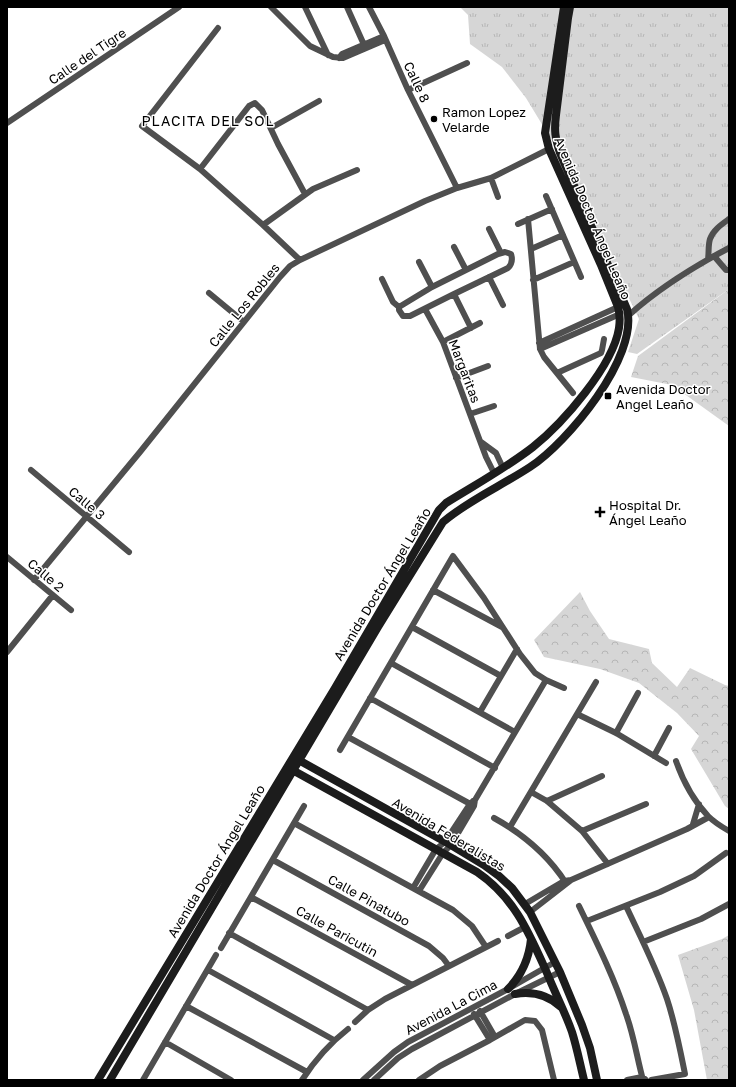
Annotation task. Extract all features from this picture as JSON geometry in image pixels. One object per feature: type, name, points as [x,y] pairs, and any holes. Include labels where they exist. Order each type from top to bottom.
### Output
[{"type":"street","name":"Calle del Tigre","points":[[7,123],[179,7]]},
{"type":"street","points":[[272,7],[310,46],[328,55],[343,58],[385,38]]},
{"type":"street","points":[[306,7],[328,55]]},
{"type":"street","points":[[346,7],[365,47]]},
{"type":"street","name":"Calle 8","points":[[369,7],[385,38],[408,90],[457,188]]},
{"type":"street","name":"Avenida Doctor Ángel Leaño","points":[[296,759],[335,688],[439,510],[446,503],[494,474],[533,447],[555,427],[586,391],[601,370],[612,349],[618,332],[619,310],[604,271],[549,149],[545,136],[564,7]]},
{"type":"street","name":"Avenida Doctor Ángel Leaño","points":[[110,1080],[290,769],[442,522],[455,512],[530,467],[545,456],[561,441],[582,417],[610,376],[618,361],[628,328],[628,315],[625,304],[555,139],[554,130],[570,7]]},
{"type":"street","points":[[218,28],[142,126],[200,169],[300,260]]},
{"type":"street","points":[[408,90],[467,62]]},
{"type":"street","points":[[271,128],[319,101]]},
{"type":"street","points":[[200,169],[249,106],[255,103],[262,110],[278,144],[305,194]]},
{"type":"street","name":"Calle Los Robles","points":[[34,580],[140,452],[290,266],[300,260],[457,188],[491,178],[549,149]]},
{"type":"street","points":[[263,225],[312,189],[357,170]]},
{"type":"street","points":[[491,178],[498,196]]},
{"type":"street","points":[[546,196],[581,277]]},
{"type":"street","points":[[518,224],[552,210]]},
{"type":"street","points":[[729,219],[712,234],[710,239],[711,257],[726,270],[729,270]]},
{"type":"street","points":[[528,220],[540,346],[544,357],[574,393]]},
{"type":"street","points":[[489,229],[501,253]]},
{"type":"street","points":[[531,249],[563,235]]},
{"type":"street","points":[[454,247],[466,270]]},
{"type":"street","points":[[628,315],[662,288],[711,257],[729,248]]},
{"type":"street","points":[[382,279],[393,302],[399,307],[399,310],[403,316],[410,316],[508,268],[511,265],[511,254],[506,252],[498,254],[432,287],[399,307]]},
{"type":"street","points":[[419,262],[432,287]]},
{"type":"street","points":[[534,280],[574,262]]},
{"type":"street","points":[[489,277],[503,305]]},
{"type":"street","points":[[209,293],[244,322]]},
{"type":"street","points":[[454,294],[471,328]]},
{"type":"street","name":"Margaritas","points":[[425,309],[443,342],[494,474]]},
{"type":"street","points":[[540,346],[598,316],[619,310]]},
{"type":"street","points":[[540,346],[600,322],[619,310]]},
{"type":"street","points":[[598,316],[600,322]]},
{"type":"street","points":[[443,342],[480,323]]},
{"type":"street","points":[[557,373],[600,353],[604,339]]},
{"type":"street","points":[[456,378],[488,366]]},
{"type":"street","points":[[470,414],[494,406]]},
{"type":"street","points":[[481,442],[496,453],[503,468]]},
{"type":"street","name":"Calle 3","points":[[31,470],[129,552]]},
{"type":"street","points":[[340,750],[453,556],[484,598],[517,649],[535,673],[564,688]]},
{"type":"street","name":"Calle 2","points":[[7,557],[71,610]]},
{"type":"street","points":[[433,590],[503,627]]},
{"type":"street","points":[[7,652],[53,595]]},
{"type":"street","points":[[412,627],[502,676]]},
{"type":"street","points":[[480,712],[517,649]]},
{"type":"street","points":[[390,663],[515,732]]},
{"type":"street","points":[[413,888],[426,865],[448,844],[495,768],[546,680]]},
{"type":"street","points":[[510,827],[596,682]]},
{"type":"street","points":[[616,733],[638,693]]},
{"type":"street","points":[[370,698],[495,768]]},
{"type":"street","points":[[577,714],[616,733],[666,763]]},
{"type":"street","points":[[654,756],[669,728]]},
{"type":"street","points":[[348,737],[473,803]]},
{"type":"street","name":"Avenida Federalistas","points":[[296,759],[484,865],[512,888],[530,912],[560,972],[582,1024],[590,1048],[597,1080]]},
{"type":"street","points":[[676,761],[690,793],[709,817],[729,831]]},
{"type":"street","name":"Avenida Federalistas","points":[[290,769],[477,872],[493,884],[511,904],[531,938],[564,1010],[572,1033],[584,1080]]},
{"type":"street","points":[[547,801],[602,776]]},
{"type":"street","points":[[531,792],[547,801],[582,831],[608,864]]},
{"type":"street","points":[[582,831],[646,804]]},
{"type":"street","points":[[694,824],[699,804]]},
{"type":"street","points":[[221,948],[304,806]]},
{"type":"street","points":[[525,904],[568,882],[687,829],[709,817]]},
{"type":"street","points":[[494,818],[531,842],[568,882]]},
{"type":"street","points":[[294,823],[459,914],[472,926],[486,947]]},
{"type":"street","name":"Avenida Doctor Ángel Leaño","points":[[98,1080],[255,828]]},
{"type":"street","points":[[419,892],[439,851]]},
{"type":"street","points":[[587,921],[660,892],[694,876],[726,853]]},
{"type":"street","name":"Calle Pinatubo","points":[[273,860],[429,946],[443,958],[449,966]]},
{"type":"street","points":[[426,865],[432,868]]},
{"type":"street","points":[[530,912],[568,882]]},
{"type":"street","name":"Calle Paricutin","points":[[251,897],[412,985]]},
{"type":"street","points":[[643,942],[701,919],[729,904]]},
{"type":"street","points":[[579,906],[613,980],[626,1014],[646,1079]]},
{"type":"street","points":[[626,906],[667,999],[685,1074],[627,1080]]},
{"type":"street","points":[[508,936],[525,927]]},
{"type":"street","points":[[229,933],[368,1010]]},
{"type":"street","points":[[531,938],[525,965],[512,992],[541,995],[556,1002],[564,1010]]},
{"type":"street","points":[[355,1022],[368,1010],[385,999],[498,941]]},
{"type":"street","points":[[142,1080],[216,955]]},
{"type":"street","name":"Avenida La Cima","points":[[374,1080],[398,1058],[412,1049],[478,1015],[544,968],[555,962]]},
{"type":"street","points":[[208,970],[334,1040]]},
{"type":"street","name":"Avenida La Cima","points":[[363,1080],[394,1052],[408,1042],[474,1007],[549,978],[560,972]]},
{"type":"street","points":[[186,1006],[307,1072]]},
{"type":"street","points":[[474,1007],[492,1039]]},
{"type":"street","points":[[419,1080],[440,1066],[525,1020],[535,1021],[542,1030],[554,1080]]},
{"type":"street","points":[[302,1080],[322,1053],[334,1040],[348,1029]]},
{"type":"street","points":[[165,1042],[231,1080]]},
{"type":"green space","points":[[460,7],[729,7],[729,289],[637,354],[628,352],[639,319],[557,149],[526,98],[502,67],[470,44],[468,15]]},
{"type":"green space","points":[[729,289],[729,426],[672,385],[631,377],[638,356]]},
{"type":"green space","points":[[580,592],[590,611],[609,639],[649,649],[652,663],[677,687],[690,668],[729,686],[729,809],[725,806],[691,749],[699,736],[677,713],[639,683],[600,669],[544,657],[534,640]]},
{"type":"green space","points":[[729,935],[729,1080],[707,1080],[694,1010],[678,955]]},
{"type":"place","name":"Ramon Lopez Velarde","points":[[434,119]]},
{"type":"place","name":"Avenida Doctor Angel Leaño","points":[[608,396]]},
{"type":"place","name":"Hospital Dr. Ángel Leaño","points":[[600,512]]},
{"type":"district","name":"PLACITA DEL SOL","points":[[208,121]]}]
